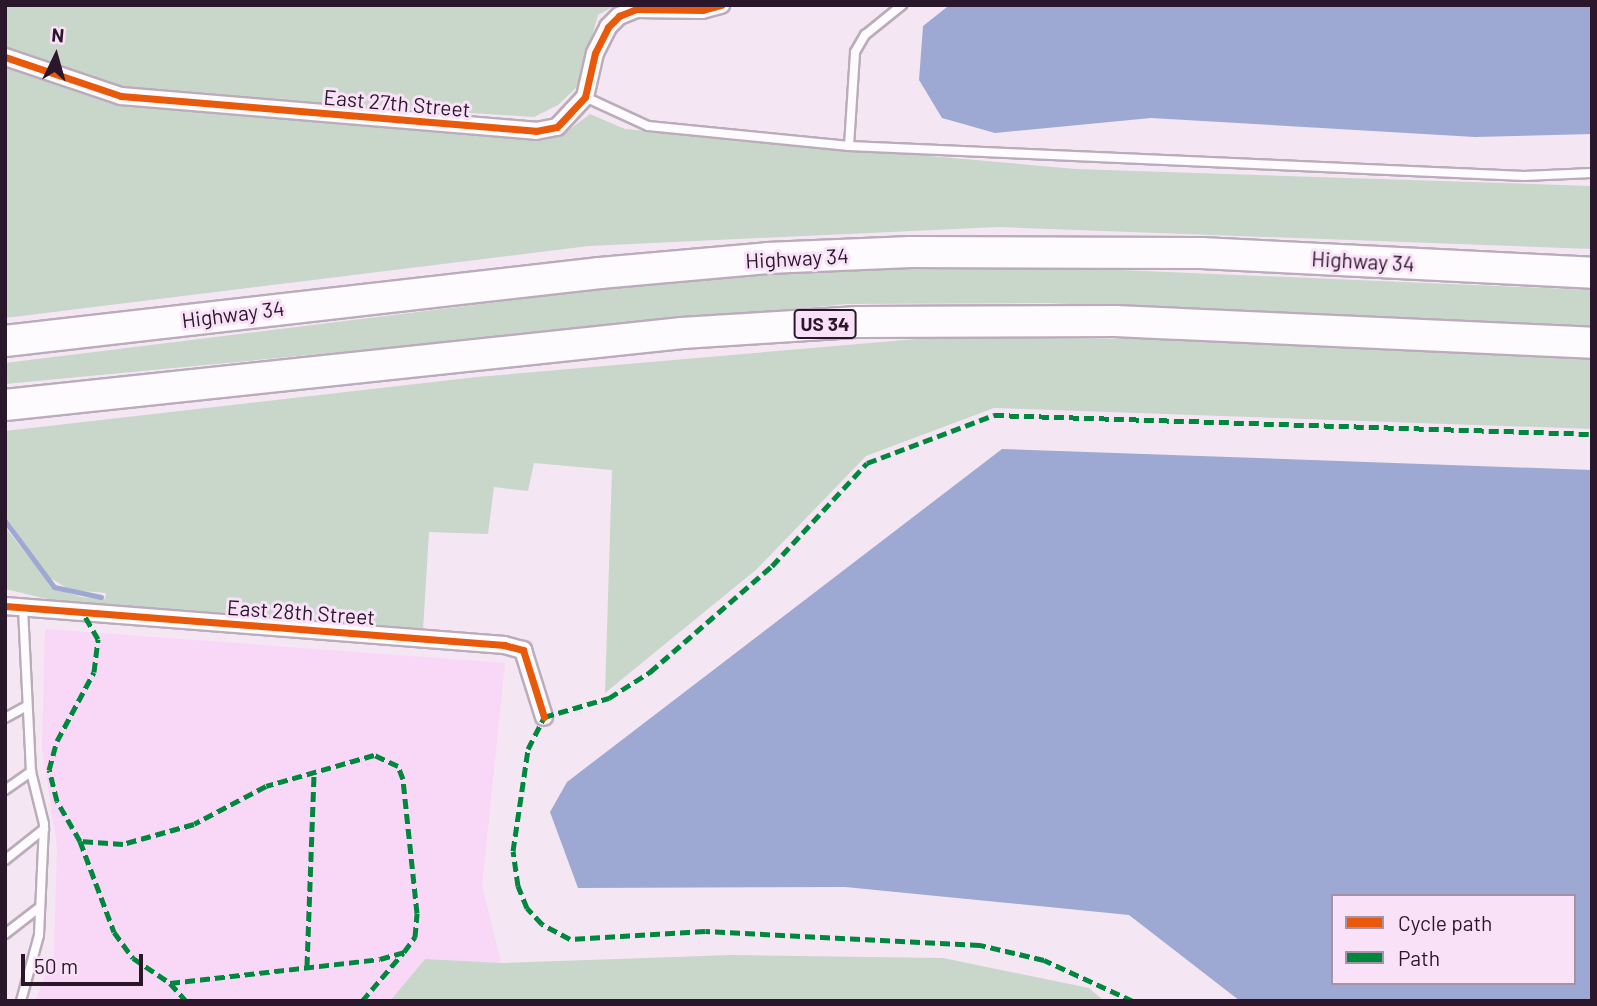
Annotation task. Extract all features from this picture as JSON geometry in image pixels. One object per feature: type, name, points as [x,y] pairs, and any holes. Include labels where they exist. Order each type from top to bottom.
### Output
[{"type":"highway","name":"Highway 34","points":[[5,341],[600,273],[898,252],[1200,253],[1592,273]]},
{"type":"highway","name":"US 34","points":[[5,405],[682,333],[859,322],[1115,321],[1592,343]]},
{"type":"street","points":[[585,97],[595,53],[608,26],[619,16],[636,9],[702,10],[721,5]]},
{"type":"street","name":"East 27th Street","points":[[5,57],[121,96],[536,131],[557,127],[585,97]]},
{"type":"street","name":"East 28th Street","points":[[5,606],[503,645],[523,650],[544,717]]},
{"type":"lane","points":[[849,146],[855,52],[865,35],[902,5]]},
{"type":"lane","points":[[585,97],[648,126],[849,146],[1524,176],[1592,173]]},
{"type":"lane","points":[[13,1001],[22,997],[39,935],[44,829],[30,772],[23,606]]},
{"type":"lane","points":[[5,718],[27,706]]},
{"type":"lane","points":[[5,790],[30,772]]},
{"type":"lane","points":[[5,860],[44,829]]},
{"type":"lane","points":[[5,934],[40,907]]},
{"type":"shaded area","points":[[5,5],[616,5],[598,15],[578,86],[558,105],[534,117],[147,92],[92,82],[5,51]]},
{"type":"shaded area","points":[[5,63],[86,95],[141,105],[562,135],[590,114],[625,129],[1076,169],[1592,186],[1592,249],[998,227],[589,246],[5,318]]},
{"type":"shaded area","points":[[1051,267],[1592,290],[1592,327],[1047,303],[847,304],[5,384],[5,363],[668,281],[841,269]]},
{"type":"shaded area","points":[[928,338],[1210,339],[1592,358],[1592,429],[994,408],[866,456],[757,569],[605,693],[612,470],[534,463],[528,491],[494,487],[488,534],[429,532],[423,630],[77,606],[5,589],[5,527],[53,588],[81,597],[105,599],[106,593],[70,590],[47,576],[5,516],[5,431],[477,377]]},
{"type":"shaded area","points":[[45,629],[505,663],[482,886],[501,963],[425,959],[390,1001],[35,1001],[54,954],[57,846],[42,748]]},
{"type":"shaded area","points":[[732,955],[943,958],[1089,988],[1104,1001],[390,1001],[425,959],[501,963]]},
{"type":"water","points":[[1592,5],[1592,134],[1475,137],[1151,118],[995,133],[942,118],[919,80],[923,26],[947,7]]},
{"type":"water","points":[[1002,449],[1592,470],[1592,1001],[1240,1001],[1129,915],[845,887],[578,888],[550,812],[567,782]]},
{"type":"waterway","points":[[5,521],[54,587],[101,597]]},
{"type":"marked path","points":[[1133,1001],[1044,960],[980,945],[705,931],[570,939],[542,924],[527,908],[518,886],[513,851],[528,749],[544,717],[609,698],[650,672],[772,566],[867,463],[994,415],[1592,434]]},
{"type":"marked path","points":[[80,841],[114,932],[133,958],[170,983],[380,959],[404,952],[415,937],[417,913],[403,779],[398,766],[374,755],[266,786],[194,824],[123,844],[80,841],[57,801],[49,770],[57,741],[94,672],[98,639],[83,613]]},
{"type":"marked path","points":[[307,966],[314,771]]},
{"type":"marked path","points":[[362,1001],[403,953]]},
{"type":"marked path","points":[[170,983],[186,1001]]},
{"type":"cycle path","points":[[5,57],[121,96],[536,131],[557,127],[585,97],[595,53],[608,27],[619,16],[636,9],[702,10],[721,5]]},
{"type":"cycle path","points":[[5,606],[504,645],[523,650],[544,717]]}]
